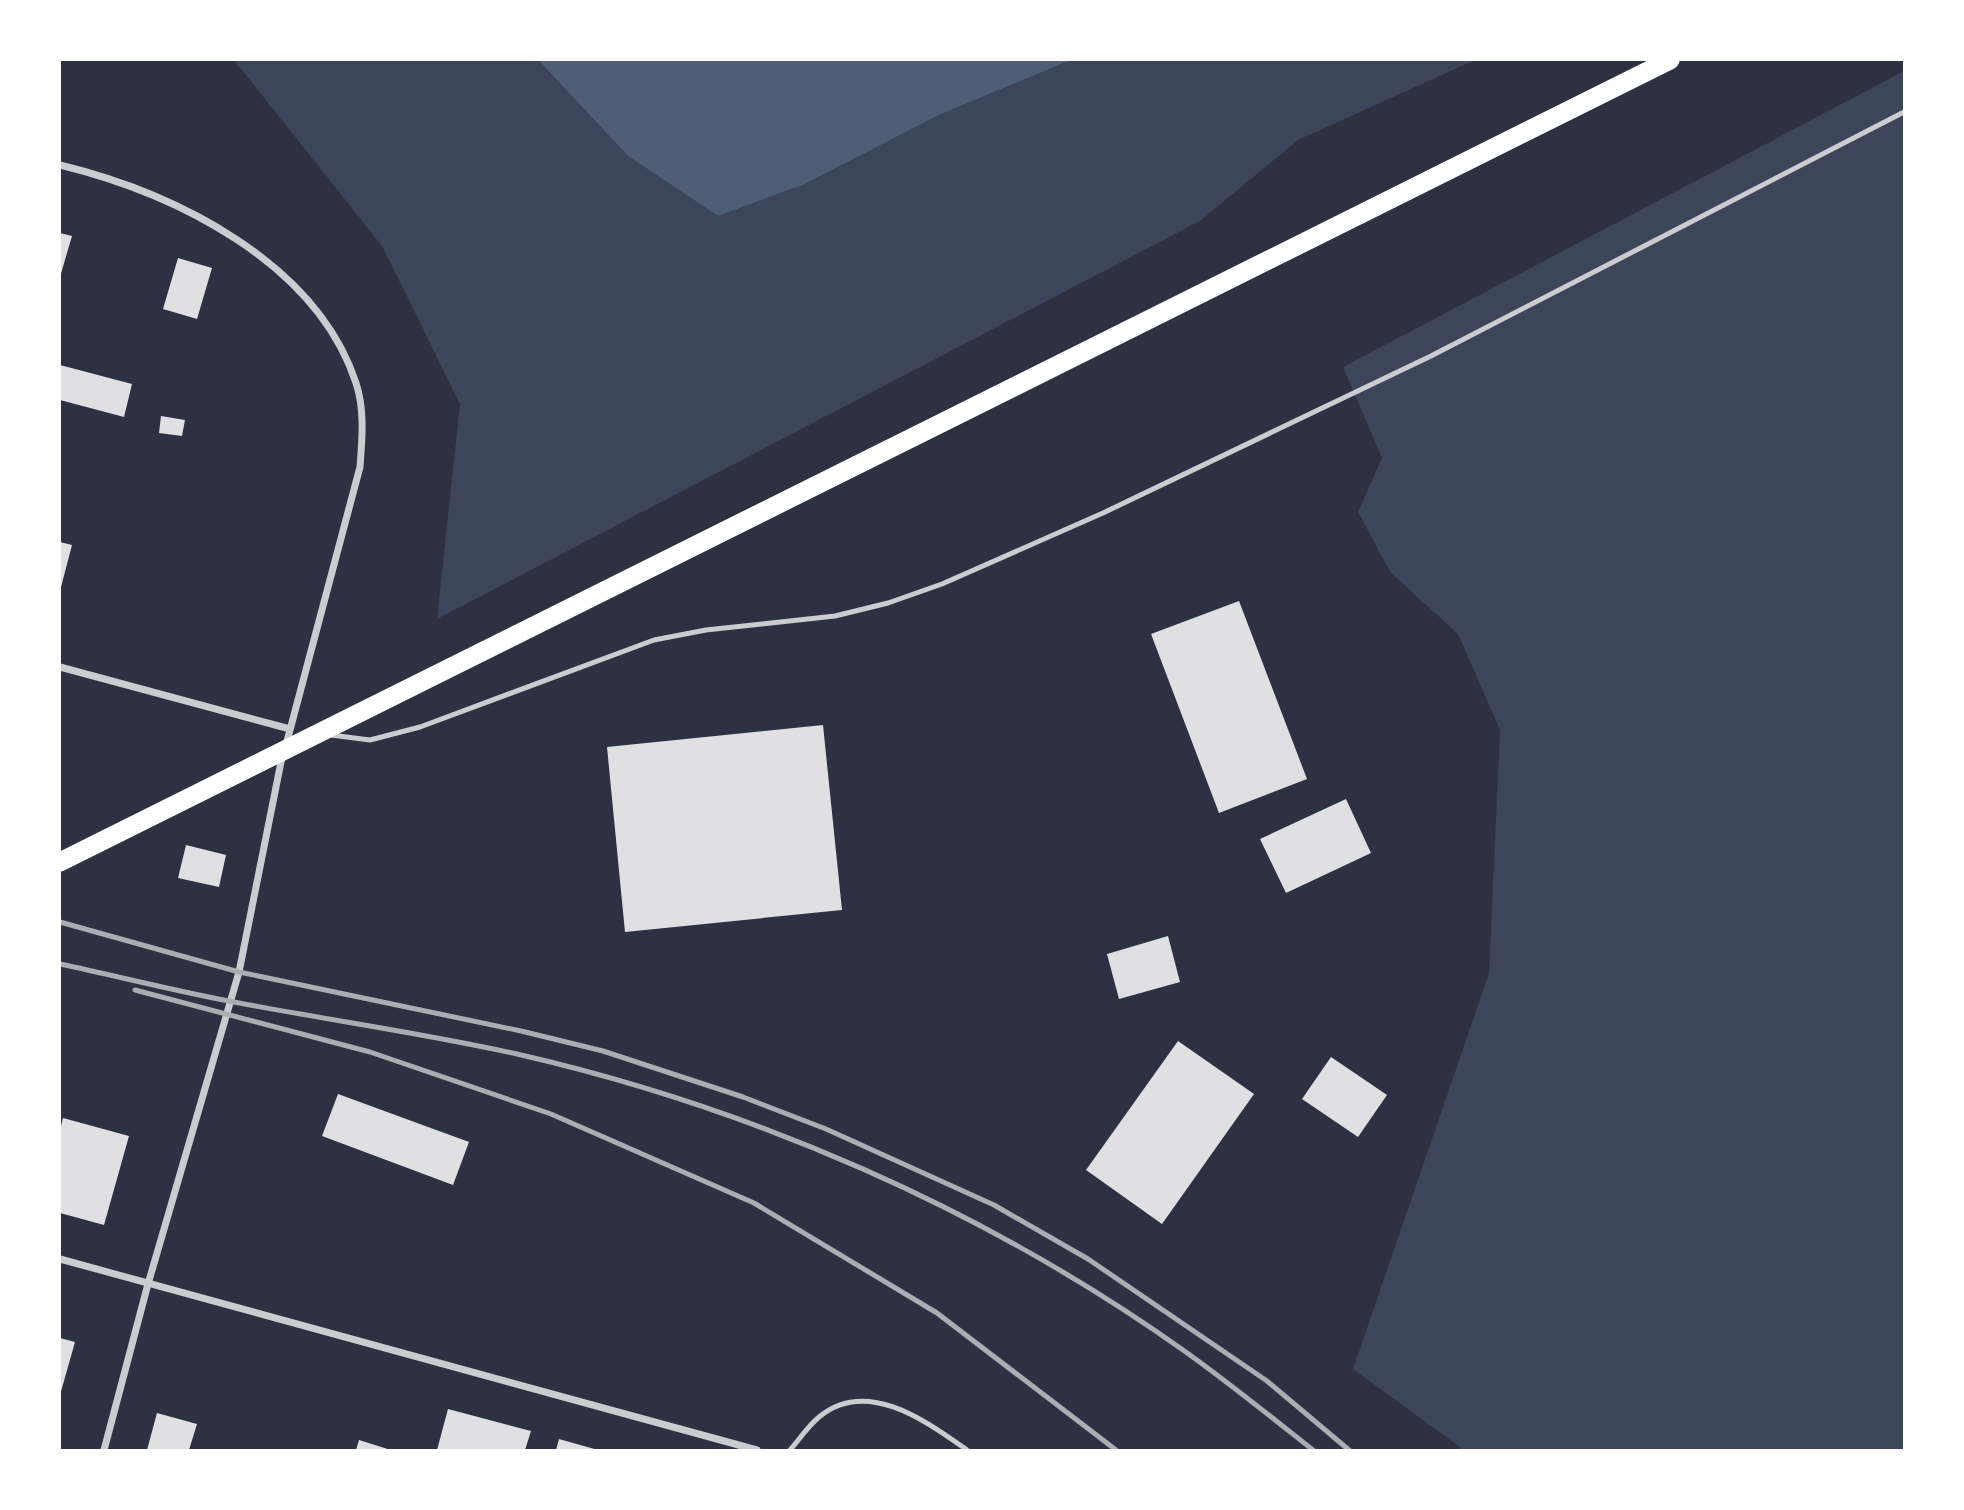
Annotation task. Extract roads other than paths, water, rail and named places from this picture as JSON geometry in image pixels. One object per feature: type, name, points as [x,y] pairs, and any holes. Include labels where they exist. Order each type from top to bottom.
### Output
[{"type":"highway","points":[[60,862],[1670,60]]},
{"type":"street","points":[[60,165],[134,188],[194,213],[239,241],[288,277],[316,309],[340,348],[357,384],[363,423],[360,467],[278,772],[239,972],[148,1284],[104,1451]]},
{"type":"street","points":[[60,667],[290,729]]},
{"type":"street","points":[[60,1259],[757,1451]]},
{"type":"lane","points":[[290,729],[370,740],[420,727],[654,640],[706,630],[835,616],[888,603],[942,584],[1080,524],[1431,356],[1905,112]]},
{"type":"lane","points":[[790,1451],[819,1417],[839,1406],[863,1401],[898,1408],[924,1419],[967,1451]]},
{"type":"railway","points":[[60,922],[239,972],[521,1031],[603,1051],[743,1097],[826,1129],[994,1205],[1088,1259],[1267,1381],[1349,1450]]},
{"type":"railway","points":[[60,964],[212,998],[517,1054],[605,1076],[693,1103],[779,1134],[864,1169],[1028,1252],[1107,1299],[1183,1350],[1313,1450]]},
{"type":"railway","points":[[135,990],[370,1052],[551,1114],[754,1203],[937,1313],[1116,1450]]}]
